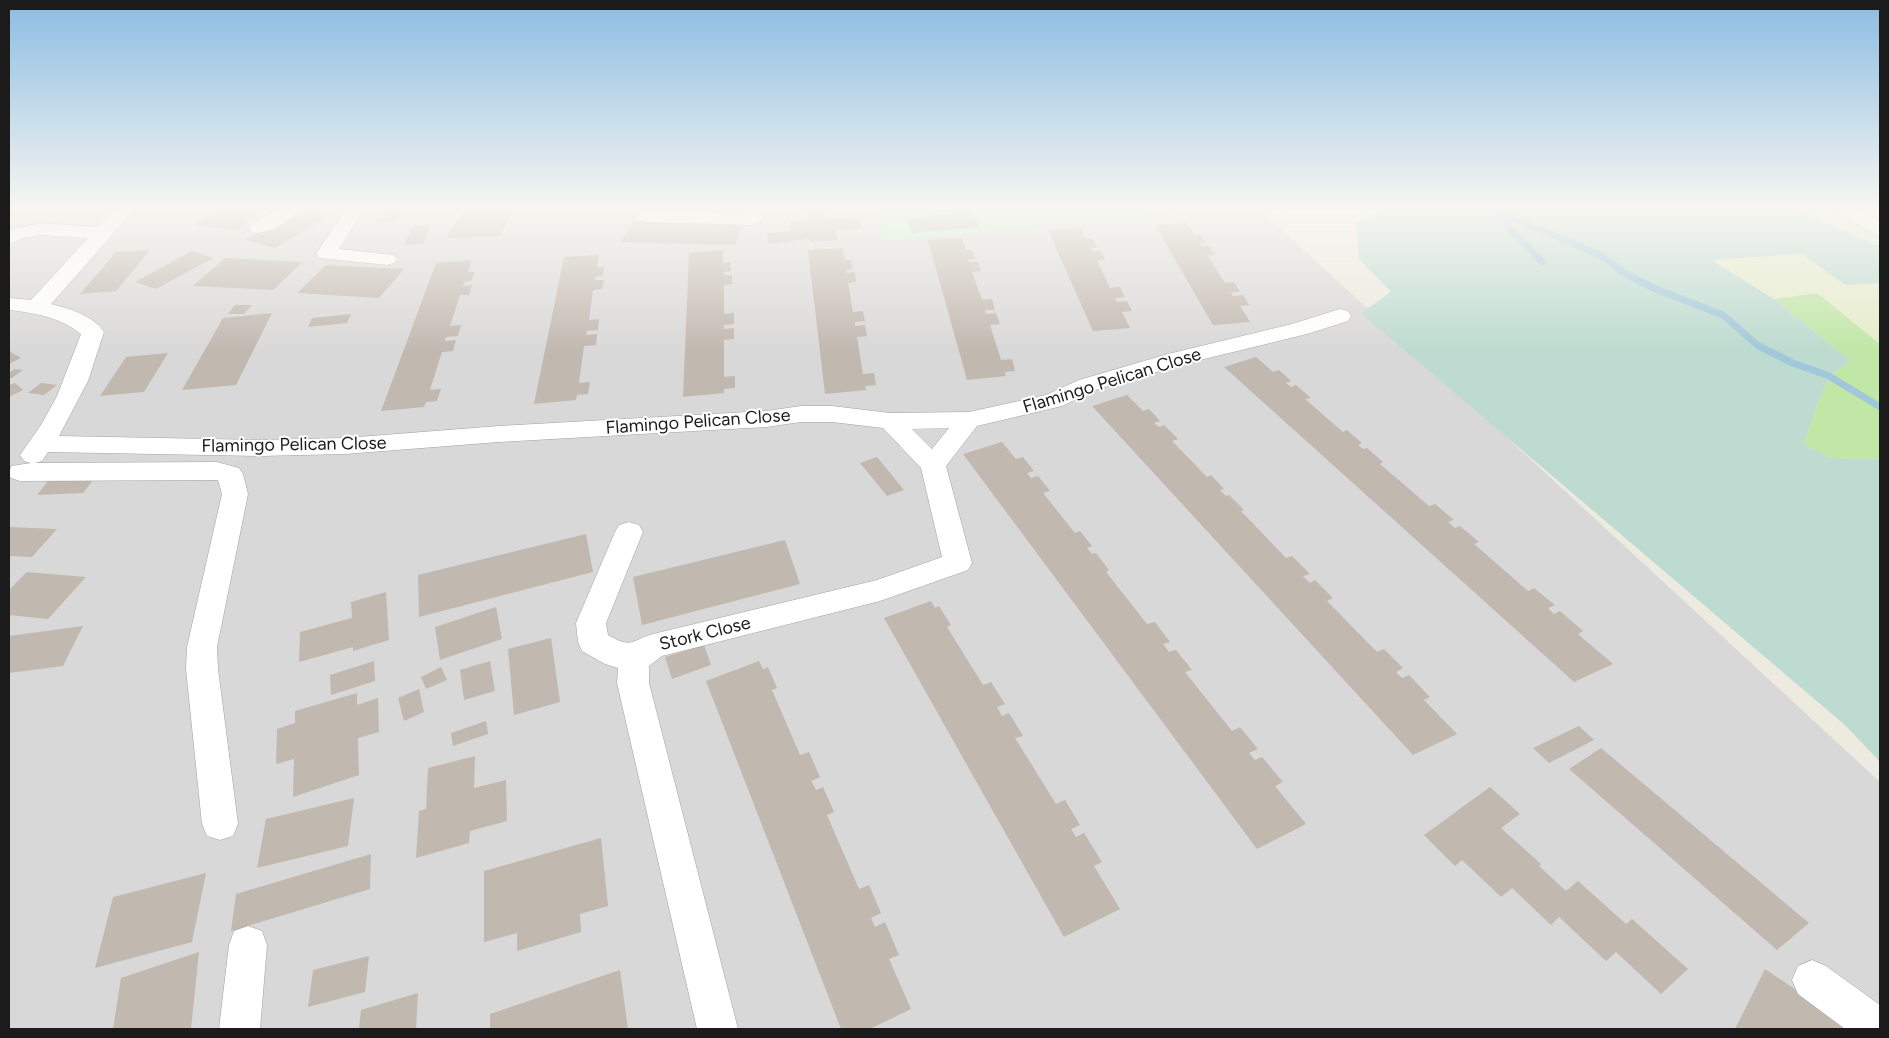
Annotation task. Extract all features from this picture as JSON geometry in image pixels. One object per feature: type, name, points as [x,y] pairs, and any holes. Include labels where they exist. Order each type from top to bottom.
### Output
[{"type":"street","points":[[36,306],[81,255]]},
{"type":"street","points":[[343,255],[386,259]]},
{"type":"street","points":[[9,304],[36,306],[82,322],[93,332],[85,363],[41,444],[14,477]]},
{"type":"street","name":"Flamingo Pelican Close","points":[[41,444],[260,448],[345,446],[499,434],[766,419],[801,414],[832,414],[890,421],[969,420],[1053,401],[1087,385],[1176,359],[1300,330],[1340,316]]},
{"type":"street","points":[[933,466],[969,420]]},
{"type":"street","name":"Stork Close","points":[[716,1029],[633,683],[632,666],[638,656],[653,646],[880,590],[958,563],[933,466],[890,421]]},
{"type":"street","points":[[14,477],[194,470],[217,471],[230,474],[235,494],[202,647],[202,669],[220,824]]},
{"type":"street","points":[[628,532],[591,623],[593,642],[616,655],[638,656]]},
{"type":"street","points":[[239,1029],[248,945]]},
{"type":"street","points":[[1812,980],[1879,1029]]},
{"type":"shaded area","points":[[9,255],[1310,255],[1880,782],[1880,1029],[9,1029]]},
{"type":"shaded area","points":[[1359,255],[1780,255],[1711,260],[1774,299],[1851,361],[1829,376],[1804,444],[1829,458],[1880,459],[1880,762],[1846,726],[1361,313],[1391,292],[1359,259]]},
{"type":"shaded area","points":[[1804,255],[1880,255],[1880,283],[1845,285]]},
{"type":"green space","points":[[1804,255],[1845,285],[1880,283],[1880,344],[1817,293],[1774,299],[1711,259]]},
{"type":"green space","points":[[1817,293],[1880,344],[1880,459],[1829,458],[1804,444],[1829,376],[1851,361],[1774,299]]},
{"type":"building","points":[[113,255],[145,255],[116,291],[80,294]]},
{"type":"building","points":[[184,255],[205,255],[213,258],[156,289],[135,282]]},
{"type":"building","points":[[599,255],[597,267],[604,267],[603,276],[596,277],[595,280],[604,280],[602,289],[593,290],[589,320],[599,319],[598,330],[587,331],[586,335],[597,334],[596,345],[584,346],[579,383],[590,382],[588,394],[577,395],[576,400],[534,404],[564,257]]},
{"type":"building","points":[[689,255],[723,255],[723,263],[730,262],[731,271],[724,272],[724,275],[732,275],[732,284],[724,285],[724,314],[734,313],[734,324],[724,325],[724,329],[734,328],[734,339],[724,340],[724,377],[735,376],[735,388],[724,389],[724,393],[683,397]]},
{"type":"building","points":[[809,255],[844,255],[845,260],[851,260],[853,269],[846,270],[847,273],[855,272],[856,282],[848,283],[853,312],[863,311],[865,321],[855,322],[855,326],[865,325],[867,336],[857,337],[863,374],[874,373],[876,385],[865,386],[866,390],[825,394]]},
{"type":"building","points":[[932,255],[974,255],[975,259],[968,259],[969,262],[978,262],[981,271],[972,272],[982,300],[992,299],[995,310],[985,310],[986,314],[996,313],[1000,324],[990,325],[1001,360],[1012,359],[1015,371],[1005,372],[1006,376],[967,380]]},
{"type":"building","points":[[1059,255],[1102,255],[1105,260],[1097,260],[1110,288],[1120,287],[1125,297],[1115,298],[1117,302],[1127,301],[1132,311],[1122,312],[1130,328],[1093,331]]},
{"type":"building","points":[[1173,255],[1207,255],[1225,283],[1234,282],[1240,292],[1231,292],[1233,296],[1243,295],[1249,305],[1240,306],[1250,322],[1213,325]]},
{"type":"building","points":[[225,258],[303,262],[273,290],[193,286]]},
{"type":"building","points":[[472,260],[468,272],[475,272],[471,281],[465,282],[463,286],[472,285],[469,295],[460,295],[450,326],[461,325],[458,336],[446,337],[445,341],[456,340],[453,351],[442,352],[430,390],[441,389],[437,401],[426,402],[424,407],[381,411],[436,263]]},
{"type":"building","points":[[326,265],[404,269],[379,298],[297,293]]},
{"type":"building","points":[[235,305],[252,305],[244,314],[228,314]]},
{"type":"building","points":[[272,313],[236,385],[182,390],[223,318]]},
{"type":"building","points":[[351,314],[347,323],[308,327],[312,318]]},
{"type":"building","points":[[9,351],[21,358],[9,364]]},
{"type":"building","points":[[168,353],[144,392],[100,396],[126,357]]},
{"type":"building","points":[[1256,357],[1273,372],[1279,370],[1291,381],[1286,383],[1291,387],[1296,385],[1311,398],[1305,399],[1343,432],[1347,430],[1362,443],[1358,445],[1363,449],[1367,448],[1383,462],[1380,464],[1429,506],[1435,504],[1454,520],[1448,522],[1455,528],[1460,526],[1479,542],[1474,544],[1528,591],[1534,588],[1555,605],[1548,608],[1554,614],[1560,611],[1583,631],[1578,634],[1613,664],[1574,682],[1224,367]]},
{"type":"building","points":[[14,369],[23,370],[9,378],[9,373]]},
{"type":"building","points":[[15,383],[23,390],[9,397],[9,385]]},
{"type":"building","points":[[41,383],[57,385],[44,395],[28,393]]},
{"type":"building","points":[[1127,395],[1143,411],[1149,409],[1160,421],[1154,423],[1159,427],[1164,425],[1178,439],[1172,441],[1207,477],[1211,475],[1224,489],[1220,490],[1226,496],[1229,495],[1244,510],[1241,511],[1286,558],[1292,556],[1310,574],[1303,576],[1310,583],[1315,580],[1333,598],[1327,601],[1377,652],[1384,649],[1403,668],[1396,672],[1402,678],[1409,675],[1430,697],[1424,700],[1457,734],[1413,755],[1092,406]]},
{"type":"building","points":[[1002,442],[1016,459],[1023,457],[1034,471],[1027,473],[1031,478],[1038,476],[1050,491],[1043,493],[1075,533],[1080,531],[1092,546],[1087,548],[1092,554],[1096,553],[1109,570],[1106,572],[1147,624],[1155,622],[1170,642],[1163,644],[1169,652],[1176,650],[1192,670],[1185,672],[1232,731],[1240,727],[1258,749],[1249,753],[1255,760],[1262,757],[1283,782],[1275,786],[1306,824],[1257,849],[963,454]]},
{"type":"building","points":[[877,457],[904,490],[887,496],[860,463]]},
{"type":"building","points":[[97,475],[83,493],[37,495],[52,476]]},
{"type":"building","points":[[9,527],[57,529],[32,557],[9,556]]},
{"type":"building","points":[[586,534],[593,572],[419,617],[418,575]]},
{"type":"building","points":[[785,540],[800,584],[642,625],[633,577]]},
{"type":"building","points":[[27,572],[86,577],[48,619],[9,615],[9,590]]},
{"type":"building","points":[[386,592],[389,640],[353,651],[353,647],[299,662],[300,632],[352,618],[351,602]]},
{"type":"building","points":[[931,601],[935,608],[939,606],[951,625],[947,627],[983,685],[991,682],[1005,704],[997,707],[1002,716],[1009,713],[1023,736],[1015,738],[1056,804],[1065,800],[1080,825],[1071,829],[1076,837],[1084,833],[1102,862],[1094,866],[1120,909],[1064,937],[884,618]]},
{"type":"building","points":[[496,607],[502,639],[440,660],[435,627]]},
{"type":"building","points":[[83,626],[63,666],[9,673],[9,636]]},
{"type":"building","points":[[551,638],[560,702],[514,715],[508,649]]},
{"type":"building","points":[[704,645],[711,665],[672,679],[665,657]]},
{"type":"building","points":[[374,661],[375,681],[331,695],[330,675]]},
{"type":"building","points":[[490,661],[495,691],[464,700],[460,670]]},
{"type":"building","points":[[759,661],[763,669],[768,667],[777,688],[772,690],[800,755],[809,752],[820,777],[811,781],[816,790],[823,787],[834,812],[827,815],[859,889],[869,885],[881,913],[871,918],[875,927],[885,922],[899,955],[889,959],[911,1009],[870,1029],[841,1029],[706,681]]},
{"type":"building","points":[[441,667],[447,680],[426,689],[421,677]]},
{"type":"building","points":[[419,689],[424,712],[404,721],[398,698]]},
{"type":"building","points":[[357,693],[357,705],[378,698],[379,732],[358,738],[359,775],[293,797],[294,759],[276,764],[277,729],[295,723],[295,711]]},
{"type":"building","points":[[486,721],[488,734],[453,746],[451,733]]},
{"type":"building","points":[[1579,726],[1594,740],[1549,763],[1533,748]]},
{"type":"building","points":[[1601,748],[1809,923],[1777,950],[1569,769]]},
{"type":"building","points":[[475,756],[474,788],[506,780],[507,821],[470,831],[469,843],[416,858],[419,811],[426,809],[428,768]]},
{"type":"building","points":[[1490,787],[1520,814],[1501,828],[1541,864],[1539,866],[1566,891],[1578,881],[1626,924],[1632,919],[1688,969],[1661,994],[1616,952],[1606,961],[1559,917],[1551,925],[1512,888],[1501,897],[1462,860],[1455,866],[1424,835]]},
{"type":"building","points":[[354,798],[348,846],[257,868],[266,819]]},
{"type":"building","points":[[601,838],[608,906],[580,914],[581,932],[517,951],[517,933],[484,942],[484,871]]},
{"type":"building","points":[[371,854],[370,889],[231,931],[236,894]]},
{"type":"building","points":[[206,873],[192,942],[95,968],[113,897]]},
{"type":"building","points":[[199,952],[191,1029],[113,1029],[121,978]]},
{"type":"building","points":[[369,956],[365,992],[308,1007],[313,970]]},
{"type":"building","points":[[1765,969],[1805,996],[1855,1029],[1735,1029]]},
{"type":"building","points":[[620,970],[628,1029],[490,1029],[490,1014]]},
{"type":"building","points":[[418,993],[416,1029],[359,1029],[361,1010]]},
{"type":"waterway","points":[[1536,255],[1542,262]]},
{"type":"waterway","points":[[1601,255],[1624,273],[1658,290],[1723,315],[1757,345],[1793,363],[1829,376],[1880,407]]}]
